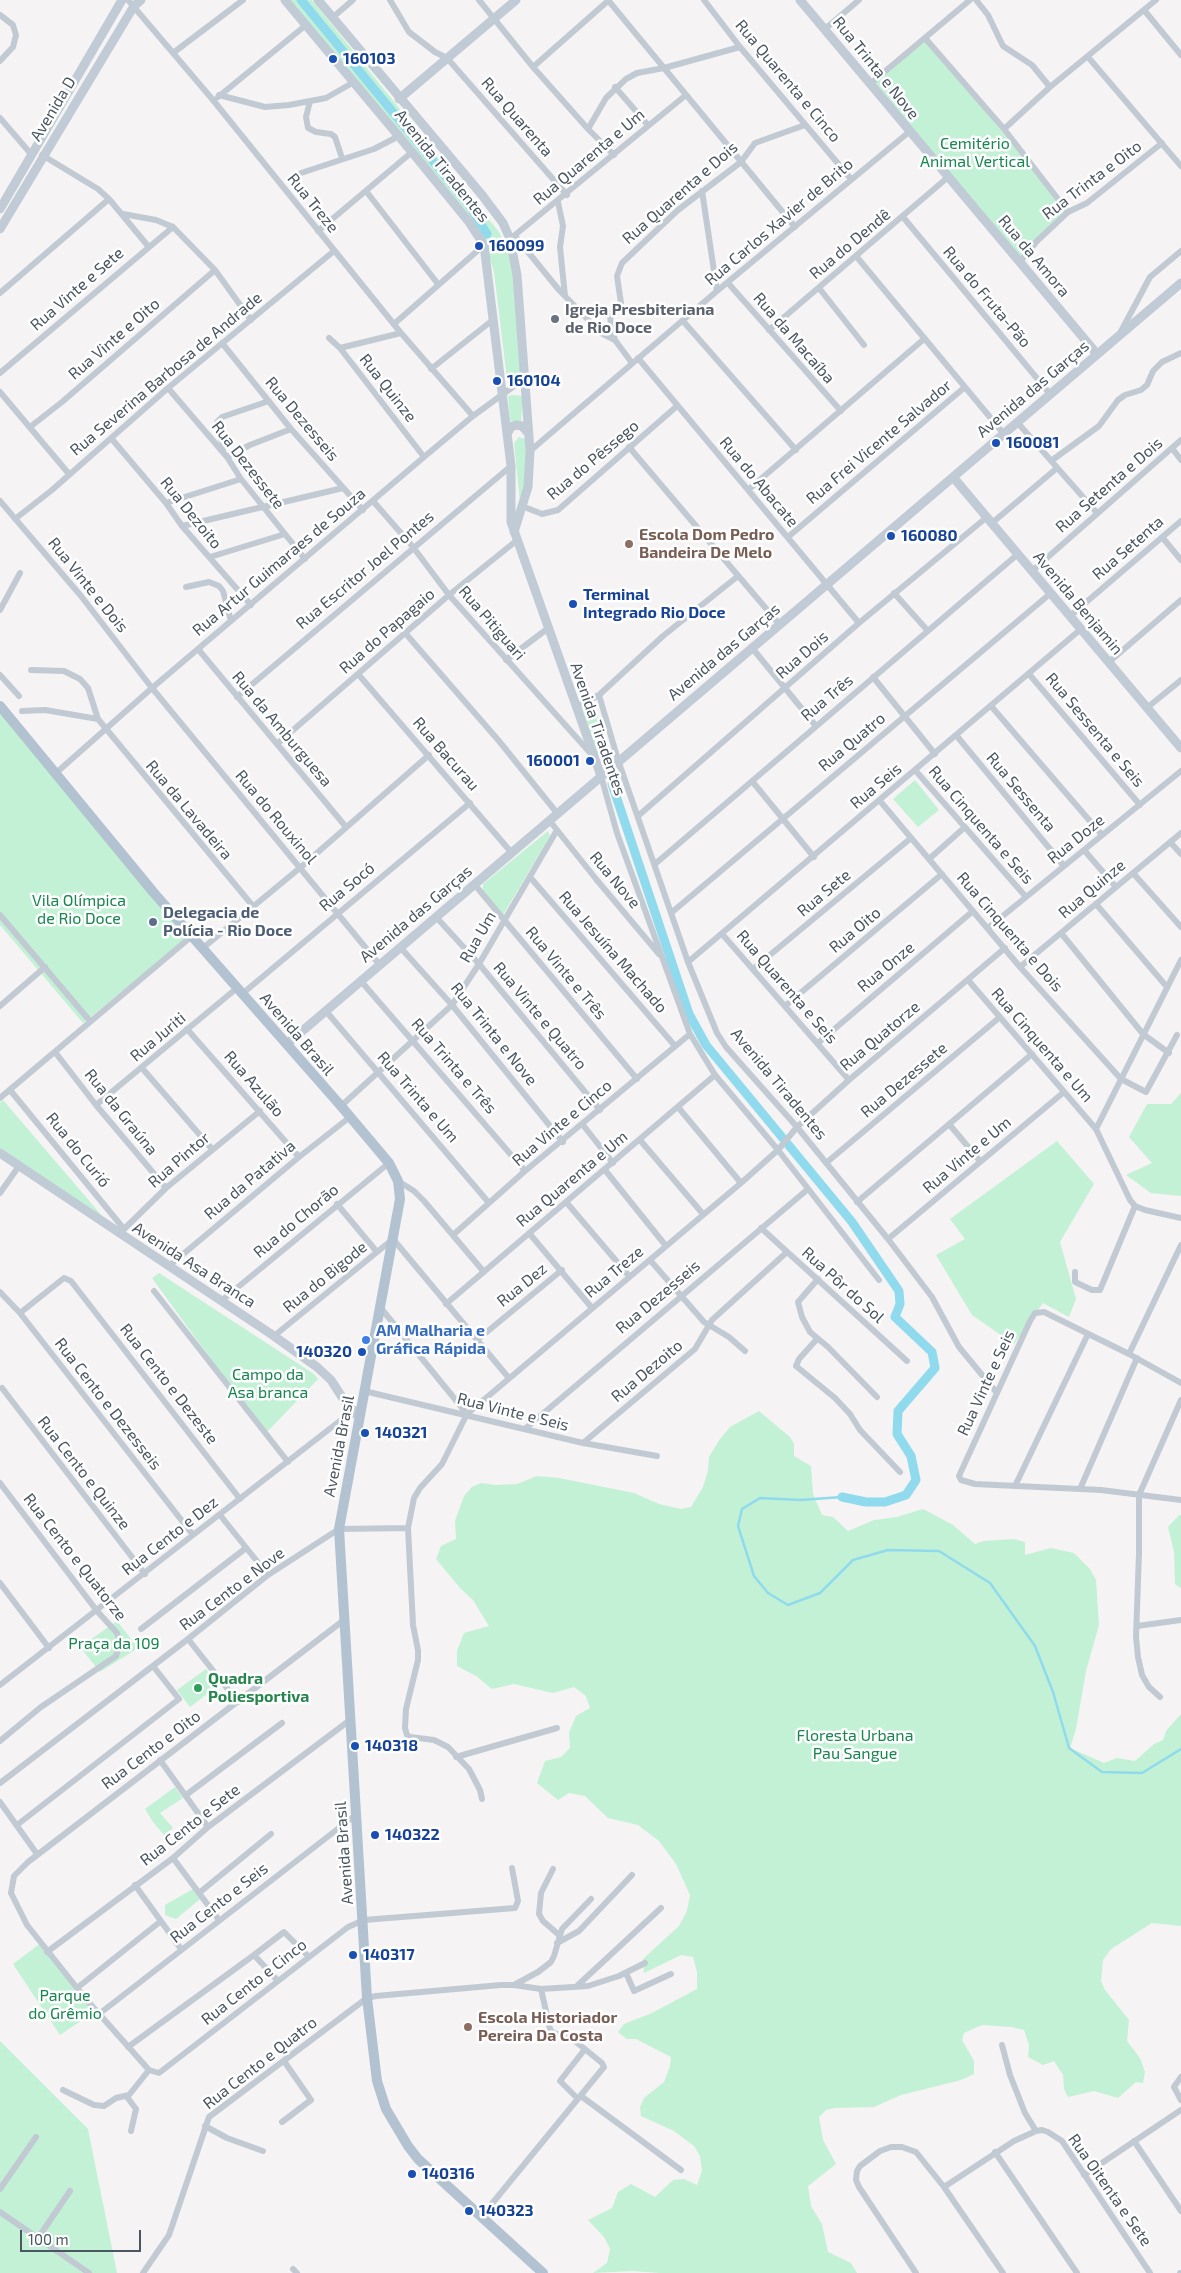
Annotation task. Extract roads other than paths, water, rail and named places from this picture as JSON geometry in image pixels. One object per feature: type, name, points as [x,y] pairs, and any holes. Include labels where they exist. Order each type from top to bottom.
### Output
[{"type":"main road","name":"Avenida Brasil","points":[[0,706],[192,936],[389,1163],[398,1181],[400,1199],[339,1528],[364,1920],[367,1998],[377,2081],[386,2109],[404,2140],[418,2159],[543,2273]]},
{"type":"street","name":"Avenida D","points":[[0,229],[3,211],[31,154],[122,0]]},
{"type":"street","points":[[174,53],[244,0]]},
{"type":"street","name":"Avenida Tiradentes","points":[[285,0],[469,222],[484,246],[512,470],[511,522],[547,629],[595,758],[616,833],[690,1034],[715,1075],[779,1148],[808,1189],[879,1280]]},
{"type":"street","name":"Avenida Tiradentes","points":[[318,0],[482,195],[513,237],[530,451],[528,487],[515,536]]},
{"type":"street","points":[[332,18],[353,0]]},
{"type":"street","name":"Rua Quarenta","points":[[390,0],[409,32],[435,52],[447,58],[567,195]]},
{"type":"street","points":[[479,0],[534,67],[588,129],[614,155]]},
{"type":"street","points":[[400,98],[516,0]]},
{"type":"street","points":[[534,67],[608,0],[794,227]]},
{"type":"street","name":"Rua Quarenta e Cinco","points":[[704,0],[740,47],[852,179]]},
{"type":"street","name":"Rua Trinta e Nove","points":[[800,0],[947,178]]},
{"type":"street","points":[[825,29],[859,0]]},
{"type":"street","points":[[870,84],[970,0]]},
{"type":"street","points":[[976,0],[992,21],[1003,46],[1032,66],[1050,88]]},
{"type":"street","points":[[1004,129],[1156,0]]},
{"type":"street","name":"Avenida D","points":[[3,211],[42,155],[134,2]]},
{"type":"street","name":"Rua Treze","points":[[134,2],[401,333],[473,416]]},
{"type":"street","points":[[1144,10],[1181,55]]},
{"type":"street","points":[[0,15],[13,25],[16,35],[13,47],[0,61]]},
{"type":"street","points":[[213,100],[306,25]]},
{"type":"street","points":[[925,38],[1004,129],[1068,212]]},
{"type":"street","points":[[588,129],[606,98],[615,87],[637,73],[664,68],[740,47]]},
{"type":"street","points":[[1088,57],[1181,166]]},
{"type":"street","points":[[219,95],[265,107],[310,101],[339,92],[354,82]]},
{"type":"street","points":[[615,87],[648,125]]},
{"type":"street","name":"Rua Quarenta e Um","points":[[513,237],[567,195],[686,95]]},
{"type":"street","points":[[310,101],[306,117],[308,128],[316,132],[331,134],[335,137],[342,158]]},
{"type":"street","points":[[0,118],[31,154]]},
{"type":"street","name":"Rua Quarenta e Dois","points":[[615,340],[611,328],[610,314],[621,303],[617,276],[622,263],[678,210],[741,162],[759,140],[805,125]]},
{"type":"street","name":"Rua Carlos Xavier de Brito","points":[[530,451],[635,360],[909,132]]},
{"type":"street","points":[[301,173],[374,149],[398,136]]},
{"type":"street","name":"Rua Trinta e Oito","points":[[1019,263],[1037,241],[1068,212],[1087,203],[1162,143]]},
{"type":"street","points":[[318,231],[412,152]]},
{"type":"street","points":[[42,155],[98,189],[109,199],[148,246]]},
{"type":"street","name":"Rua do Dendê","points":[[769,330],[947,178]]},
{"type":"street","name":"Rua da Amora","points":[[947,178],[1097,354]]},
{"type":"street","points":[[702,191],[717,291]]},
{"type":"street","points":[[366,192],[438,284]]},
{"type":"street","points":[[0,293],[109,199]]},
{"type":"street","points":[[558,202],[563,226],[560,247],[564,296]]},
{"type":"street","points":[[122,214],[156,220],[173,227],[214,270],[251,320]]},
{"type":"street","name":"Rua do Fruta-Pão","points":[[903,217],[1050,394]]},
{"type":"street","name":"Rua Vinte e Sete","points":[[0,372],[173,227]]},
{"type":"street","points":[[513,237],[564,296],[601,333],[615,340]]},
{"type":"street","points":[[394,324],[484,246]]},
{"type":"street","name":"Rua Severina Barbosa de Andrade","points":[[15,519],[52,490],[168,388],[334,251]]},
{"type":"street","points":[[1118,336],[1150,277],[1181,251]]},
{"type":"street","points":[[856,256],[1004,434]]},
{"type":"street","name":"Rua Vinte e Oito","points":[[30,427],[62,402],[214,270]]},
{"type":"street","name":"Avenida das Garças","points":[[287,1044],[324,1010],[400,946],[437,918],[618,760],[753,649],[1181,282]]},
{"type":"street","name":"Rua da Macaíba","points":[[728,283],[840,411]]},
{"type":"street","points":[[819,288],[864,345]]},
{"type":"street","points":[[431,369],[494,320]]},
{"type":"street","points":[[683,321],[796,450]]},
{"type":"street","points":[[340,348],[401,333]]},
{"type":"street","name":"Rua Quinze","points":[[329,338],[340,348],[424,457]]},
{"type":"street","points":[[748,490],[924,339]]},
{"type":"street","name":"Rua do Abacate","points":[[615,340],[677,406],[859,623]]},
{"type":"street","name":"Rua Dezesseis","points":[[222,343],[291,430],[363,510]]},
{"type":"street","points":[[1051,461],[1099,426],[1118,400],[1125,395],[1141,390],[1147,385],[1153,371],[1162,362],[1181,353]]},
{"type":"street","name":"Rua Artur Guimaraes de Souza","points":[[56,773],[106,731],[152,688],[424,457],[473,416],[525,378]]},
{"type":"street","name":"Rua Frei Vicente Salvador","points":[[788,537],[965,386]]},
{"type":"street","name":"Rua Dezessete","points":[[168,388],[225,454],[241,479],[305,559]]},
{"type":"street","points":[[0,392],[69,474]]},
{"type":"street","points":[[269,401],[222,417],[217,422],[217,430],[225,454],[291,430]]},
{"type":"street","name":"Rua do Pêssego","points":[[522,506],[542,514],[558,510],[677,406]]},
{"type":"street","points":[[1017,422],[1097,513]]},
{"type":"street","points":[[507,435],[509,429],[516,425],[522,426],[529,434]]},
{"type":"street","name":"Rua Dezoito","points":[[111,438],[166,503],[182,526],[251,605]]},
{"type":"street","name":"Rua Setenta e Dois","points":[[1032,571],[1181,440]]},
{"type":"street","points":[[629,448],[780,625]]},
{"type":"street","points":[[1172,448],[1181,460]]},
{"type":"street","name":"Rua Dois","points":[[638,816],[894,593],[1057,468]]},
{"type":"street","points":[[512,470],[516,495],[522,506]]},
{"type":"street","name":"Rua Escritor Joel Pontes","points":[[237,697],[413,547],[512,470]]},
{"type":"street","name":"Avenida Benjamin","points":[[953,477],[1181,748]]},
{"type":"street","points":[[166,503],[241,479]]},
{"type":"street","points":[[182,526],[343,488]]},
{"type":"street","name":"Rua Vinte e Dois","points":[[0,501],[81,596],[152,688]]},
{"type":"street","name":"Rua Pitiguari","points":[[373,501],[413,547],[449,595],[595,758]]},
{"type":"street","name":"Rua Setenta","points":[[1070,616],[1181,521]]},
{"type":"street","points":[[210,557],[285,534]]},
{"type":"street","name":"Rua do Papagaio","points":[[277,744],[406,634],[515,536]]},
{"type":"street","points":[[1162,537],[1181,560]]},
{"type":"street","name":"Rua Três","points":[[655,864],[1018,554]]},
{"type":"street","points":[[0,610],[20,573]]},
{"type":"street","points":[[576,707],[600,695],[663,636],[738,576]]},
{"type":"street","points":[[186,587],[209,582],[219,586],[223,591],[231,621]]},
{"type":"street","points":[[894,593],[928,630]]},
{"type":"street","name":"Rua Quatro","points":[[671,913],[1051,593]]},
{"type":"street","points":[[1109,662],[1181,600]]},
{"type":"street","points":[[506,660],[547,629]]},
{"type":"street","name":"Rua Seis","points":[[688,962],[1081,629]]},
{"type":"street","points":[[406,634],[499,741],[557,813]]},
{"type":"street","name":"Rua da Amburguesa","points":[[198,649],[346,827]]},
{"type":"street","points":[[753,649],[816,726]]},
{"type":"street","name":"Rua da Lavadeira","points":[[31,670],[64,671],[80,679],[88,688],[98,719],[106,731],[252,906]]},
{"type":"street","name":"Rua Bacurau","points":[[358,674],[511,852]]},
{"type":"street","name":"Rua Sessenta e Seis","points":[[1029,674],[1140,805]]},
{"type":"street","points":[[0,675],[19,696]]},
{"type":"street","points":[[873,677],[935,754]]},
{"type":"street","points":[[1148,707],[1181,680]]},
{"type":"street","name":"Rua do Rouxinol","points":[[152,688],[379,964]]},
{"type":"street","name":"Avenida Tiradentes","points":[[600,695],[618,760],[688,962],[709,1017],[726,1048],[795,1130],[826,1163],[888,1239],[932,1297],[959,1347],[997,1393]]},
{"type":"street","points":[[991,706],[1102,835]]},
{"type":"street","points":[[22,711],[45,710],[98,719]]},
{"type":"street","name":"Rua Sessenta","points":[[956,735],[1064,866]]},
{"type":"street","points":[[203,948],[429,755]]},
{"type":"street","name":"Rua Cinquenta e Seis","points":[[915,770],[1026,897]]},
{"type":"street","name":"Rua Doze","points":[[988,928],[1181,771]]},
{"type":"street","points":[[752,781],[814,857]]},
{"type":"street","name":"Rua Cinquenta e Dois","points":[[880,801],[1020,967],[1121,1079]]},
{"type":"street","name":"Rua Socó","points":[[239,991],[338,913],[470,803]]},
{"type":"street","name":"Rua Nove","points":[[549,820],[662,957]]},
{"type":"street","points":[[929,859],[965,827]]},
{"type":"street","name":"Rua Um","points":[[341,1106],[452,1005],[479,964],[557,830]]},
{"type":"street","name":"Rua Quinze","points":[[1020,967],[1181,833]]},
{"type":"street","name":"Rua Sete","points":[[753,970],[911,838]]},
{"type":"street","points":[[1170,842],[1181,854]]},
{"type":"street","points":[[1084,850],[1116,887]]},
{"type":"street","points":[[1133,873],[1181,927]]},
{"type":"street","name":"Rua Oito","points":[[785,1006],[942,874]]},
{"type":"street","name":"Rua Jesuína Machado","points":[[530,877],[675,1046]]},
{"type":"street","name":"Rua Vinte e Três","points":[[475,885],[503,921],[637,1079]]},
{"type":"street","points":[[1096,904],[1167,987]]},
{"type":"street","name":"Rua Onze","points":[[818,1043],[973,911]]},
{"type":"street","name":"Rua Vinte e Quatro","points":[[437,918],[479,964],[600,1110]]},
{"type":"street","points":[[1,919],[45,967],[90,1022]]},
{"type":"street","points":[[1061,933],[1143,1034],[1169,1053]]},
{"type":"street","name":"Rua Quarenta e Seis","points":[[723,934],[849,1080]]},
{"type":"street","points":[[0,1098],[192,936]]},
{"type":"street","name":"Rua Trinta e Nove","points":[[400,946],[452,1005],[563,1142]]},
{"type":"street","name":"Rua Quatorze","points":[[779,1148],[795,1130],[849,1080],[1005,948]]},
{"type":"street","points":[[1096,1129],[1181,960]]},
{"type":"street","points":[[0,1006],[45,967]]},
{"type":"street","name":"Rua Trinta e Três","points":[[360,980],[414,1040],[525,1171]]},
{"type":"street","name":"Rua Cinquenta e Um","points":[[968,980],[1096,1129],[1126,1193],[1135,1206]]},
{"type":"street","name":"Rua Juriti","points":[[96,1106],[188,1029],[239,991]]},
{"type":"street","name":"Rua Trinta e Um","points":[[324,1010],[489,1203]]},
{"type":"street","name":"Rua Dezessete","points":[[826,1163],[1000,1017]]},
{"type":"street","name":"Rua Azulão","points":[[188,1029],[299,1157]]},
{"type":"street","name":"Rua Vinte e Cinco","points":[[453,1234],[525,1171],[563,1142],[690,1034]]},
{"type":"street","points":[[1121,1079],[1146,1092],[1169,1053],[1177,1035]]},
{"type":"street","name":"Rua da Graúna","points":[[55,1052],[96,1106],[166,1188]]},
{"type":"street","points":[[857,1202],[1032,1054]]},
{"type":"street","points":[[142,1068],[212,1149]]},
{"type":"street","name":"Rua Quarenta e Um","points":[[446,1304],[567,1203],[715,1075]]},
{"type":"street","name":"Rua do Curió","points":[[10,1090],[122,1231]]},
{"type":"street","name":"Rua Vinte e Um","points":[[888,1239],[1064,1092]]},
{"type":"street","points":[[678,1107],[741,1183]]},
{"type":"street","name":"Rua Pintor","points":[[122,1231],[166,1188],[260,1111]]},
{"type":"street","name":"Rua da Patativa","points":[[170,1266],[299,1157],[350,1117]]},
{"type":"street","points":[[583,1124],[613,1163]]},
{"type":"street","points":[[948,1124],[980,1161]]},
{"type":"street","points":[[640,1140],[703,1214]]},
{"type":"street","name":"Rua Treze","points":[[467,1414],[741,1183],[779,1148]]},
{"type":"street","name":"Avenida Asa Branca","points":[[0,1153],[122,1231],[170,1266],[274,1336],[331,1380],[349,1408],[360,1414]]},
{"type":"street","name":"Rua do Chorão","points":[[221,1301],[389,1163]]},
{"type":"street","points":[[0,1193],[19,1166]]},
{"type":"street","points":[[605,1170],[666,1246]]},
{"type":"street","points":[[398,1181],[414,1191],[484,1272]]},
{"type":"street","name":"Rua Dezesseis","points":[[526,1428],[808,1189]]},
{"type":"street","points":[[567,1203],[629,1276]]},
{"type":"street","points":[[337,1204],[377,1252]]},
{"type":"street","points":[[1075,1272],[1074,1280],[1077,1283],[1098,1291],[1103,1284],[1135,1206],[1157,1214],[1179,1218]]},
{"type":"street","name":"Rua Pôr do Sol","points":[[761,1228],[908,1361]]},
{"type":"street","points":[[529,1233],[592,1308]]},
{"type":"street","points":[[393,1239],[508,1378]]},
{"type":"street","name":"Rua do Bigode","points":[[274,1336],[393,1239]]},
{"type":"street","points":[[1130,1354],[1181,1245]]},
{"type":"street","name":"Rua Dezoito","points":[[583,1443],[695,1349],[708,1325],[787,1252]]},
{"type":"street","points":[[650,1260],[708,1325],[729,1337],[745,1351]]},
{"type":"street","name":"Rua Dez","points":[[476,1340],[562,1270]]},
{"type":"street","name":"Rua Cento e Dezeste","points":[[20,1313],[64,1278],[71,1281],[240,1499]]},
{"type":"street","points":[[818,1279],[801,1297],[798,1305],[810,1332],[832,1351],[877,1397]]},
{"type":"street","points":[[154,1291],[288,1462]]},
{"type":"street","name":"Rua Cento e Dezesseis","points":[[0,1292],[20,1313],[193,1535]]},
{"type":"street","points":[[380,1307],[467,1414],[442,1464],[420,1488],[414,1498],[408,1528],[413,1625],[418,1660],[406,1709],[405,1728],[407,1735],[442,1743],[474,1777],[482,1799]]},
{"type":"street","name":"Rua Vinte e Seis","points":[[1015,1486],[964,1482],[959,1478],[959,1473],[1032,1316],[1044,1312],[1088,1334]]},
{"type":"street","points":[[1181,1381],[1088,1334],[1015,1486],[1080,1489],[1181,1500]]},
{"type":"street","points":[[817,1338],[799,1359],[796,1366],[845,1408],[860,1430],[900,1472]]},
{"type":"street","points":[[1080,1489],[1137,1358]]},
{"type":"street","name":"Rua Cento e Quinze","points":[[2,1388],[145,1574]]},
{"type":"street","name":"Rua Vinte e Seis","points":[[364,1391],[583,1443],[657,1456]]},
{"type":"street","points":[[1160,1697],[1149,1687],[1142,1675],[1138,1657],[1136,1626],[1139,1553],[1138,1495],[1181,1400]]},
{"type":"street","name":"Rua Cento e Dez","points":[[1,1683],[145,1574],[341,1420],[360,1414]]},
{"type":"street","name":"Rua Cento e Quatorze","points":[[0,1483],[97,1611],[117,1633],[120,1643],[116,1656],[41,1707],[0,1741]]},
{"type":"street","points":[[220,1515],[268,1575]]},
{"type":"street","points":[[339,1528],[408,1528]]},
{"type":"street","name":"Rua Cento e Nove","points":[[0,1783],[188,1639],[268,1575],[339,1528]]},
{"type":"street","points":[[141,1629],[246,1548]]},
{"type":"street","points":[[0,1583],[49,1648]]},
{"type":"street","name":"Rua Cento e Oito","points":[[47,1952],[19,1911],[11,1893],[14,1876],[37,1854],[344,1620]]},
{"type":"street","points":[[1136,1626],[1181,1620]]},
{"type":"street","points":[[188,1639],[238,1702]]},
{"type":"street","points":[[17,1824],[179,1699],[153,1666]]},
{"type":"street","name":"Rua Cento e Sete","points":[[47,1952],[173,1858],[208,1827],[350,1720]]},
{"type":"street","points":[[186,1795],[282,1723]]},
{"type":"street","points":[[456,1757],[557,1728]]},
{"type":"street","points":[[160,1760],[208,1827]]},
{"type":"street","points":[[0,1802],[37,1854]]},
{"type":"street","name":"Rua Cento e Seis","points":[[99,2014],[357,1814]]},
{"type":"street","points":[[199,1893],[271,1834]]},
{"type":"street","points":[[173,1858],[219,1920]]},
{"type":"street","points":[[364,1920],[515,1908],[518,1902],[512,1868]]},
{"type":"street","points":[[553,1869],[541,1893],[539,1914],[543,1921],[559,1935]]},
{"type":"street","points":[[557,1943],[579,1931],[632,1875]]},
{"type":"street","points":[[135,1885],[181,1949]]},
{"type":"street","points":[[514,1984],[538,1972],[551,1962],[559,1935],[564,1926],[592,1899]]},
{"type":"street","points":[[578,1985],[661,1908]]},
{"type":"street","name":"Rua Cento e Cinco","points":[[149,2070],[159,2073],[348,1927],[364,1920]]},
{"type":"street","points":[[77,1988],[161,1921]]},
{"type":"street","points":[[128,2047],[284,1932],[309,1957]]},
{"type":"street","points":[[47,1952],[149,2070],[127,2096],[116,2098],[107,2105],[100,2106],[62,2090]]},
{"type":"street","points":[[254,1955],[278,1981]]},
{"type":"street","points":[[367,1998],[514,1984],[541,1989],[596,1984],[626,1973],[644,1963]]},
{"type":"street","points":[[626,1973],[634,1991],[671,1974]]},
{"type":"street","points":[[481,2217],[604,2066],[566,2034],[553,2032],[550,2029],[541,1989]]},
{"type":"street","name":"Rua Cento e Quatro","points":[[143,2273],[169,2235],[209,2117],[367,1998]]},
{"type":"street","points":[[944,2187],[995,2152],[1039,2130],[1025,2112],[1010,2075],[1002,2045]]},
{"type":"street","points":[[585,2049],[560,2080],[579,2098],[681,2170]]},
{"type":"street","points":[[282,2122],[312,2100],[284,2061]]},
{"type":"street","points":[[1180,2078],[1174,2087],[1181,2100]]},
{"type":"street","points":[[127,2096],[136,2109],[131,2131]]},
{"type":"street","points":[[1084,2175],[1181,2110]]},
{"type":"street","points":[[205,2126],[227,2138],[263,2151]]},
{"type":"street","name":"Rua Oitenta e Sete","points":[[1039,2130],[1056,2136],[1062,2141],[1150,2273]]},
{"type":"street","points":[[0,2189],[36,2137]]},
{"type":"street","points":[[1134,2142],[1181,2211]]},
{"type":"street","points":[[916,2273],[859,2187],[856,2176],[860,2166],[880,2151],[890,2147],[902,2147],[916,2152],[944,2187],[1003,2273]]},
{"type":"street","points":[[995,2152],[1077,2273]]},
{"type":"street","points":[[38,2238],[70,2191]]},
{"type":"street","points":[[0,2212],[38,2238],[79,2270],[89,2273]]},
{"type":"waterway","points":[[301,0],[469,205],[487,234]]},
{"type":"waterway","points":[[612,784],[689,1014],[706,1045],[852,1222],[899,1291],[900,1304],[895,1317],[932,1352],[935,1368],[898,1411],[897,1434],[911,1456],[916,1480],[906,1495],[885,1502],[866,1502],[842,1497]]},
{"type":"waterway","points":[[842,1497],[800,1500],[760,1498],[742,1509],[738,1526],[754,1576],[768,1593],[788,1605],[820,1593],[853,1560],[888,1550],[939,1551],[990,1583],[1035,1646],[1053,1692],[1069,1748],[1102,1772],[1142,1773],[1181,1749]]},
{"type":"place","name":"160103","points":[[333,59]]},
{"type":"place","name":"160099","points":[[479,246]]},
{"type":"place","name":"Igreja Presbiteriana de Rio Doce","points":[[555,319]]},
{"type":"place","name":"160104","points":[[497,381]]},
{"type":"place","name":"160081","points":[[996,443]]},
{"type":"place","name":"160080","points":[[891,536]]},
{"type":"place","name":"Escola Dom Pedro Bandeira De Melo","points":[[629,544]]},
{"type":"place","name":"Terminal Integrado Rio Doce","points":[[573,604]]},
{"type":"place","name":"160001","points":[[590,761]]},
{"type":"place","name":"Delegacia de Polícia - Rio Doce","points":[[153,922]]},
{"type":"place","name":"AM Malharia e Gráfica Rápida","points":[[366,1340]]},
{"type":"place","name":"140320","points":[[362,1352]]},
{"type":"place","name":"140321","points":[[365,1433]]},
{"type":"place","name":"Quadra Poliesportiva","points":[[198,1688]]},
{"type":"place","name":"140318","points":[[355,1746]]},
{"type":"place","name":"140322","points":[[375,1835]]},
{"type":"place","name":"140317","points":[[353,1955]]},
{"type":"place","name":"Escola Historiador Pereira Da Costa","points":[[468,2027]]},
{"type":"place","name":"140316","points":[[412,2174]]},
{"type":"place","name":"140323","points":[[469,2211]]},
{"type":"park label","name":"Cemitério Animal Vertical","points":[[975,153]]},
{"type":"park label","name":"Vila Olímpica de Rio Doce","points":[[79,910]]},
{"type":"park label","name":"Campo da Asa branca","points":[[268,1384]]},
{"type":"park label","name":"Praça da 109","points":[[114,1644]]},
{"type":"park label","name":"Floresta Urbana Pau Sangue","points":[[855,1745]]},
{"type":"park label","name":"Parque do Grêmio","points":[[65,2005]]}]
